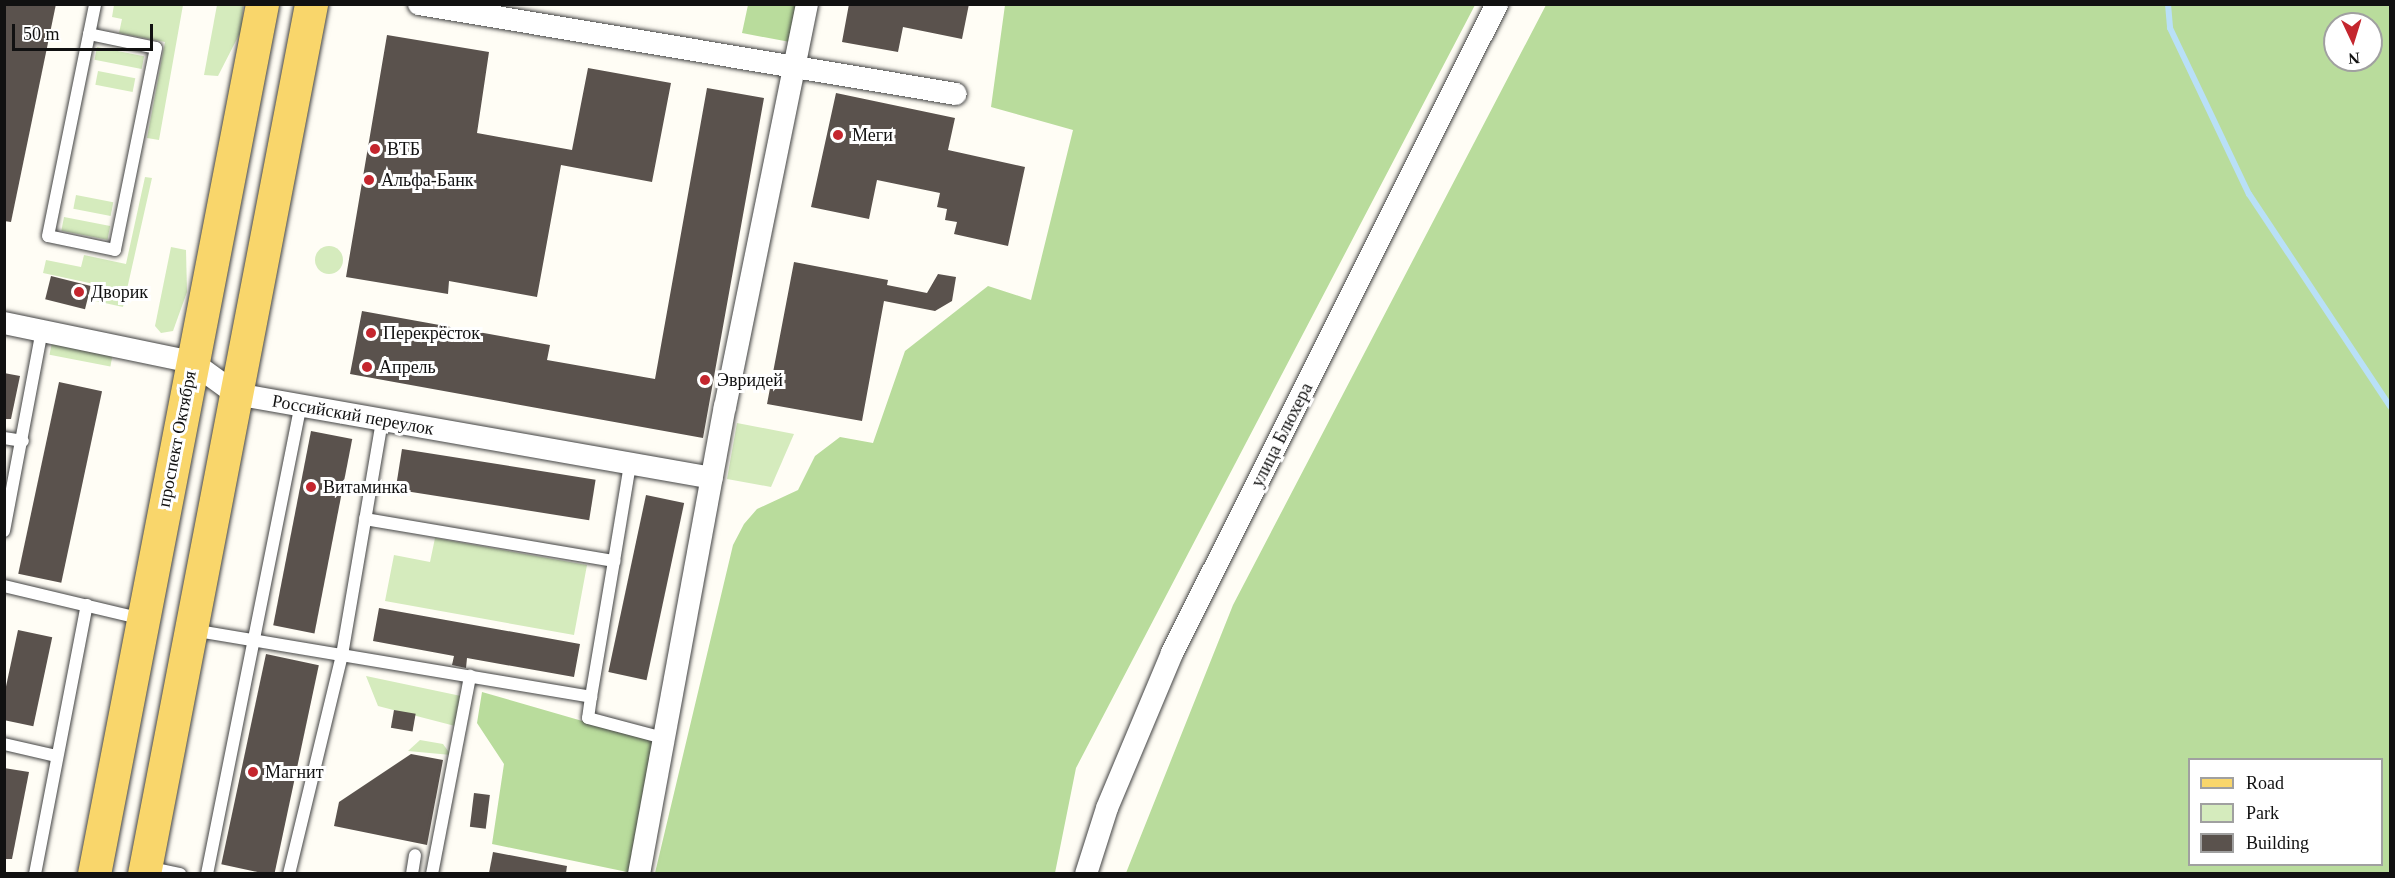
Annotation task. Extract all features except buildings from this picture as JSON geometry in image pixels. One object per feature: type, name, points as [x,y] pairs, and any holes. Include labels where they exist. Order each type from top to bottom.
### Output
[{"type":"main road","name":"проспект Октября","points":[[94,873],[262,4]]},
{"type":"main road","points":[[145,870],[311,4]]},
{"type":"street","points":[[419,4],[956,94]]},
{"type":"street","points":[[639,873],[712,478],[792,66],[807,4]]},
{"type":"street","name":"улица Блюхера","points":[[1086,873],[1107,808],[1172,653],[1497,4]]},
{"type":"street","name":"Российский переулок","points":[[4,323],[192,362],[236,394],[712,478]]},
{"type":"lane","points":[[89,34],[156,48],[115,250],[48,236],[95,4]]},
{"type":"lane","points":[[4,531],[23,441],[42,330]]},
{"type":"lane","points":[[207,873],[257,641],[301,405]]},
{"type":"lane","points":[[289,873],[342,655],[382,420]]},
{"type":"lane","points":[[4,438],[23,441]]},
{"type":"lane","points":[[630,464],[588,718],[663,738]]},
{"type":"lane","points":[[365,519],[614,561]]},
{"type":"lane","points":[[4,586],[143,619]]},
{"type":"lane","points":[[35,873],[87,606]]},
{"type":"lane","points":[[191,630],[591,697]]},
{"type":"lane","points":[[432,873],[470,676]]},
{"type":"lane","points":[[4,744],[56,756]]},
{"type":"lane","points":[[412,873],[415,855]]},
{"type":"lane","points":[[145,870],[180,873]]},
{"type":"green space","points":[[114,5],[183,5],[159,140],[147,138],[165,42],[119,33],[122,19],[112,17]]},
{"type":"green space","points":[[217,5],[243,5],[242,29],[218,76],[204,75]]},
{"type":"green space","points":[[748,5],[798,5],[790,42],[742,33]]},
{"type":"green space","points":[[1005,5],[1475,5],[1076,768],[1055,873],[655,873],[733,545],[744,524],[757,509],[798,490],[815,456],[840,437],[873,443],[905,351],[988,286],[1031,300],[1073,130],[991,107]]},
{"type":"green space","points":[[1546,5],[2390,5],[2390,873],[1126,873],[1233,605]]},
{"type":"green space","points":[[97,47],[144,56],[142,69],[95,60]]},
{"type":"green space","points":[[98,71],[135,78],[133,92],[95,85]]},
{"type":"green space","points":[[145,177],[152,178],[123,307],[91,300],[94,284],[43,273],[46,260],[81,267],[84,255],[126,264]]},
{"type":"green space","points":[[76,195],[113,202],[111,216],[73,209]]},
{"type":"green space","points":[[64,217],[110,226],[107,240],[61,231]]},
{"type":"green space","points":[[329,246],[339,250],[343,260],[339,270],[329,274],[319,270],[315,260],[319,250]]},
{"type":"green space","points":[[171,247],[186,250],[187,292],[173,331],[161,333],[155,326]]},
{"type":"green space","points":[[52,342],[113,354],[110,367],[50,355]]},
{"type":"green space","points":[[737,423],[794,434],[771,487],[727,479]]},
{"type":"green space","points":[[435,538],[587,565],[574,635],[385,601],[394,555],[430,562]]},
{"type":"green space","points":[[366,676],[461,696],[455,726],[378,706]]},
{"type":"green space","points":[[482,692],[655,742],[632,873],[492,844],[504,764],[477,723]]},
{"type":"green space","points":[[420,740],[443,744],[451,755],[408,751]]},
{"type":"waterway","points":[[2168,4],[2170,28],[2249,194],[2390,406]]},
{"type":"place","name":"Меги","points":[[838,135]]},
{"type":"place","name":"ВТБ","points":[[375,149]]},
{"type":"place","name":"Альфа-Банк","points":[[369,180]]},
{"type":"place","name":"Дворик","points":[[79,292]]},
{"type":"place","name":"Перекрёсток","points":[[371,333]]},
{"type":"place","name":"Апрель","points":[[367,367]]},
{"type":"place","name":"Эвридей","points":[[705,380]]},
{"type":"place","name":"Витаминка","points":[[311,487]]},
{"type":"place","name":"Магнит","points":[[253,772]]}]
